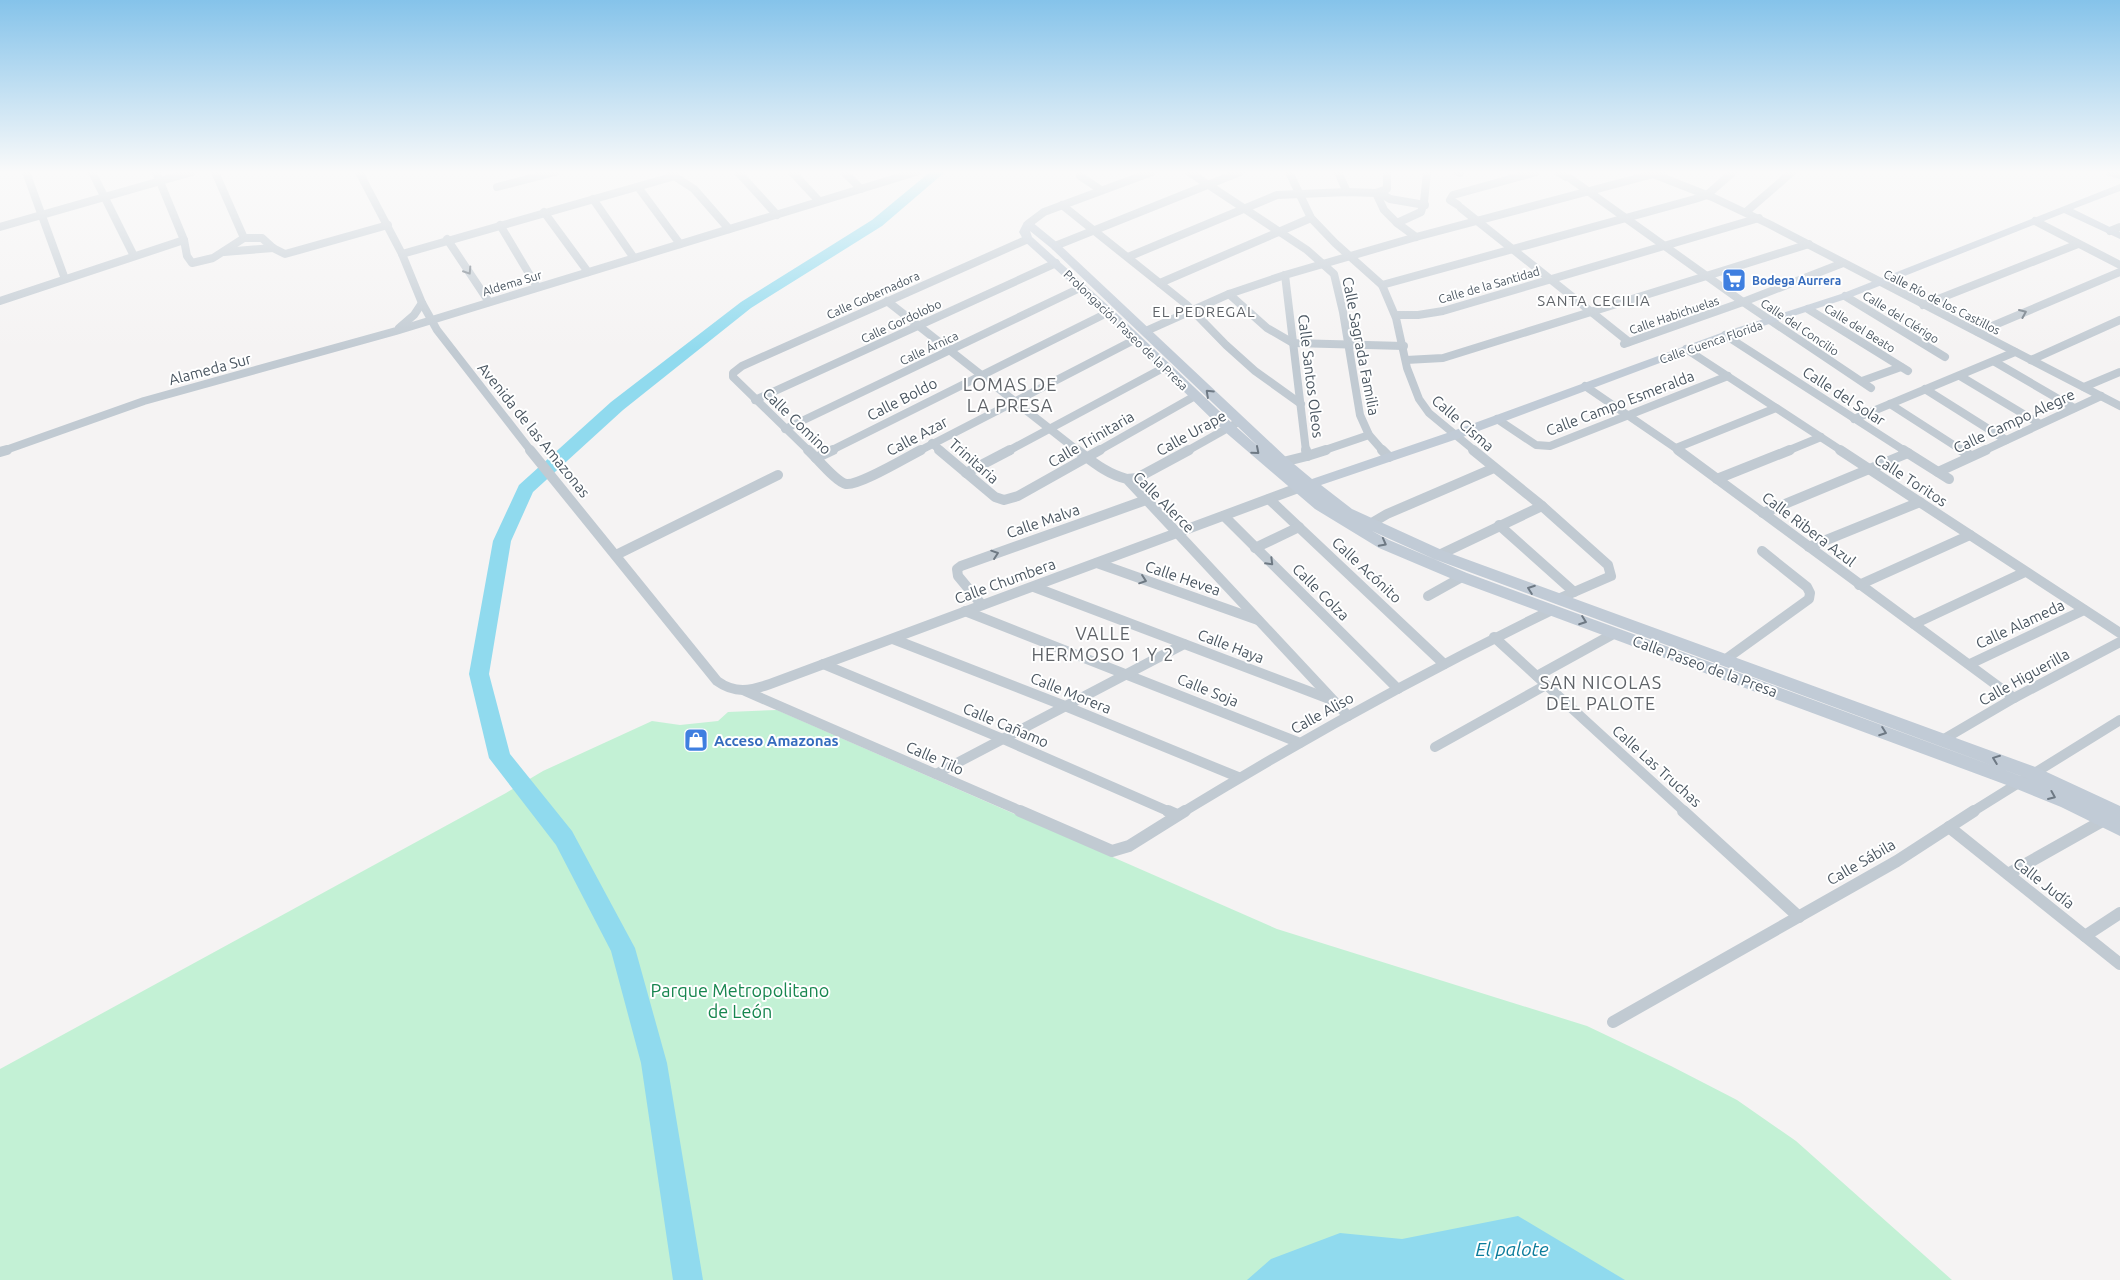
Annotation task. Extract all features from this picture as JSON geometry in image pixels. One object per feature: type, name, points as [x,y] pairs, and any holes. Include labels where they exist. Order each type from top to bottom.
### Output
[{"type":"street","points":[[49,232],[65,279]]},
{"type":"street","points":[[122,232],[134,256]]},
{"type":"street","points":[[181,232],[187,256],[192,263],[201,263],[244,238],[262,238],[282,254],[364,232]]},
{"type":"street","points":[[242,232],[244,238]]},
{"type":"street","name":"Avenida de las Amazonas","points":[[391,232],[402,252],[430,320],[456,357],[722,685],[733,691],[745,691]]},
{"type":"street","points":[[402,252],[476,232]]},
{"type":"street","points":[[504,232],[537,287]]},
{"type":"street","points":[[558,232],[588,272]]},
{"type":"street","points":[[616,232],[634,258]]},
{"type":"street","points":[[671,232],[680,244]]},
{"type":"street","name":"Aldema Sur","points":[[430,320],[720,232]]},
{"type":"street","points":[[1024,232],[1028,239]]},
{"type":"street","name":"Prolongación Paseo de la Presa","points":[[1037,232],[1055,246],[1141,335],[1241,422],[1283,462],[1304,486]]},
{"type":"street","points":[[1055,246],[1092,232]]},
{"type":"street","points":[[1095,232],[1160,283],[1191,310],[1201,322],[1271,383],[1301,404]]},
{"type":"street","points":[[1128,257],[1187,232]]},
{"type":"street","points":[[1160,283],[1275,232]]},
{"type":"street","points":[[1278,232],[1325,264]]},
{"type":"street","name":"Calle Cisma","points":[[1325,232],[1382,285],[1397,315],[1412,387],[1419,402],[1429,413],[1542,506],[1604,561],[1611,571],[1611,576]]},
{"type":"street","points":[[1409,232],[1416,237]]},
{"type":"street","name":"Calle Azar","points":[[843,484],[857,482],[1191,310],[1229,294],[1285,275],[1435,232]]},
{"type":"street","points":[[1492,232],[1592,312]]},
{"type":"street","points":[[1382,285],[1573,232]]},
{"type":"street","name":"Calle del Concilio","points":[[1646,232],[1770,321],[1871,388]]},
{"type":"street","name":"Calle de la Santidad","points":[[1397,315],[1430,314],[1711,232]]},
{"type":"street","name":"Calle Río de los Castillos","points":[[1785,232],[1880,283],[2120,406]]},
{"type":"street","name":"Calle Cuenca Florida","points":[[1304,486],[1497,420],[1725,335],[1845,296],[2008,232]]},
{"type":"street","points":[[2055,232],[2120,265]]},
{"type":"street","points":[[450,239],[489,302]]},
{"type":"street","name":"Prolongación Paseo de la Presa","points":[[1028,239],[1109,312],[1141,335],[1165,367],[1229,428],[1304,486]]},
{"type":"street","name":"Calle Gobernadora","points":[[732,377],[733,373],[742,366],[1028,239]]},
{"type":"street","points":[[0,300],[184,240]]},
{"type":"street","points":[[1406,360],[1443,358],[1809,244]]},
{"type":"street","points":[[1923,305],[2078,244]]},
{"type":"street","points":[[221,253],[273,248]]},
{"type":"street","name":"Calle Gordolobo","points":[[755,400],[1056,263]]},
{"type":"street","name":"Calle Habichuelas","points":[[1592,312],[1626,343],[1743,302],[1843,263]]},
{"type":"street","name":"Calle Sagrada Familia","points":[[1325,264],[1336,280],[1360,415],[1369,436],[1389,457]]},
{"type":"street","points":[[1978,332],[2120,272]]},
{"type":"street","name":"Calle Santos Oleos","points":[[1283,462],[1307,456],[1285,275]]},
{"type":"street","name":"Calle Árnica","points":[[785,429],[1082,287]]},
{"type":"street","points":[[1229,294],[1270,331],[1280,338],[1293,343],[1348,346],[1404,346]]},
{"type":"street","name":"Calle del Clérigo","points":[[1845,296],[1945,358]]},
{"type":"street","name":"Calle Alerce","points":[[887,301],[1112,475],[1127,479],[1348,716]]},
{"type":"street","points":[[396,331],[414,315],[422,303]]},
{"type":"street","name":"Calle del Beato","points":[[1808,309],[1905,369],[1862,381]]},
{"type":"street","name":"Calle Boldo","points":[[816,458],[1109,312]]},
{"type":"street","name":"Alameda Sur","points":[[0,452],[144,401],[430,320]]},
{"type":"street","points":[[2031,360],[2120,320]]},
{"type":"street","name":"Calle del Solar","points":[[1725,335],[1949,479]]},
{"type":"street","name":"Calle Toritos","points":[[1686,349],[2120,633]]},
{"type":"street","points":[[1854,419],[1995,362],[2015,352]]},
{"type":"street","points":[[1995,362],[2074,408]]},
{"type":"street","points":[[966,473],[1165,367]]},
{"type":"street","points":[[2084,387],[2120,372]]},
{"type":"street","name":"Calle Campo Esmeralda","points":[[1497,420],[1528,441],[1543,446],[1550,446],[1728,376]]},
{"type":"street","points":[[1960,376],[2040,424]]},
{"type":"street","name":"Calle Comino","points":[[732,377],[843,484]]},
{"type":"street","name":"Calle Ribera Azul","points":[[1585,386],[1676,448],[2014,698]]},
{"type":"street","points":[[1925,389],[2006,440]]},
{"type":"street","name":"Calle Trinitaria","points":[[998,500],[1004,501],[1018,496],[1195,396]]},
{"type":"street","name":"Calle Campo Alegre","points":[[1938,472],[2101,396]]},
{"type":"street","points":[[1890,404],[1971,456]]},
{"type":"street","points":[[1676,448],[1776,408]]},
{"type":"street","name":"Calle Urape","points":[[1127,479],[1137,478],[1149,472],[1241,422]]},
{"type":"street","points":[[1307,456],[1369,436]]},
{"type":"street","points":[[1717,479],[1821,437]]},
{"type":"street","name":"Trinitaria","points":[[932,443],[998,500]]},
{"type":"street","points":[[1763,513],[1908,453]]},
{"type":"street","points":[[1370,524],[1387,514],[1494,468]]},
{"type":"street","points":[[616,555],[778,475]]},
{"type":"street","name":"Calle Chumbera","points":[[745,691],[770,684],[893,639],[1304,486]]},
{"type":"street","name":"Calle Paseo de la Presa","points":[[1304,486],[1370,524],[1555,604],[1725,666],[1805,703],[2018,782],[2115,814]]},
{"type":"street","name":"Calle Paseo de la Presa","points":[[1304,486],[1332,514],[1384,544],[1462,577],[1555,604],[1615,633],[1725,666],[1736,674],[1781,690],[1787,688],[1788,683],[1880,718],[1944,739],[2032,773],[2115,814],[2120,829]]},
{"type":"street","name":"Calle Acónito","points":[[1269,499],[1444,664]]},
{"type":"street","name":"Calle Malva","points":[[982,605],[958,576],[957,568],[1146,500]]},
{"type":"street","points":[[1809,547],[1920,502]]},
{"type":"street","points":[[1439,555],[1542,506]]},
{"type":"street","name":"Calle Colza","points":[[1224,516],[1398,689]]},
{"type":"street","points":[[1499,525],[1574,592]]},
{"type":"street","points":[[1255,548],[1299,527]]},
{"type":"street","points":[[1859,585],[1970,535]]},
{"type":"street","points":[[1725,666],[1809,599],[1808,587],[1762,551]]},
{"type":"street","name":"Calle Hevea","points":[[1097,563],[1260,621]]},
{"type":"street","points":[[1914,624],[2025,572]]},
{"type":"street","name":"Calle Aliso","points":[[1112,851],[1129,846],[1238,777],[1348,716],[1574,592],[1611,576]]},
{"type":"street","points":[[1428,596],[1462,577]]},
{"type":"street","name":"Calle Haya","points":[[1034,587],[1334,701]]},
{"type":"street","name":"Calle Alameda","points":[[1970,664],[2084,610]]},
{"type":"street","name":"Calle Soja","points":[[965,611],[1300,743]]},
{"type":"street","points":[[1537,676],[1615,633]]},
{"type":"street","name":"Calle Las Truchas","points":[[1494,637],[1799,917]]},
{"type":"street","name":"Calle Morera","points":[[893,639],[1065,706],[1238,777]]},
{"type":"street","name":"Calle Higuerilla","points":[[1944,739],[2014,698],[2120,642]]},
{"type":"street","points":[[936,774],[1184,644]]},
{"type":"street","name":"Calle Cañamo","points":[[823,664],[1003,739],[1177,815]]},
{"type":"street","points":[[1435,747],[1546,685]]},
{"type":"street","name":"Calle Tilo","points":[[745,691],[1112,851]]},
{"type":"street","points":[[1805,703],[1814,698],[1861,714],[1880,718]]},
{"type":"street","name":"Calle Sábila","points":[[1613,1022],[1897,861],[2032,773],[2120,720]]},
{"type":"street","points":[[2008,874],[2115,814]]},
{"type":"street","name":"Calle Judía","points":[[1949,827],[2120,964]]},
{"type":"street","points":[[2085,936],[2120,913]]},
{"type":"green space","name":"Parque Metropolitano de León","points":[[777,710],[1277,929],[1587,1026],[1671,1066],[1737,1100],[1796,1141],[1952,1280],[0,1280],[0,1069],[543,771],[652,721],[680,725],[718,721],[728,712]]},
{"type":"water","name":"El palote","points":[[1518,1216],[1625,1280],[1247,1280],[1271,1259],[1340,1233],[1402,1239]]},
{"type":"waterway","points":[[688,1280],[654,1063],[623,948],[564,838],[500,758],[479,674],[502,541],[525,489],[617,406],[746,305],[863,232]]},
{"type":"place","name":"Bodega Aurrera","points":[[1734,280]]},
{"type":"place","name":"Acceso Amazonas","points":[[696,740]]},
{"type":"district","name":"SANTA CECILIA","points":[[1594,300]]},
{"type":"district","name":"EL PEDREGAL","points":[[1204,311]]},
{"type":"district","name":"LOMAS DE LA PRESA","points":[[1010,394]]},
{"type":"district","name":"VALLE HERMOSO 1 Y 2","points":[[1103,643]]},
{"type":"district","name":"SAN NICOLAS DEL PALOTE","points":[[1601,692]]}]
